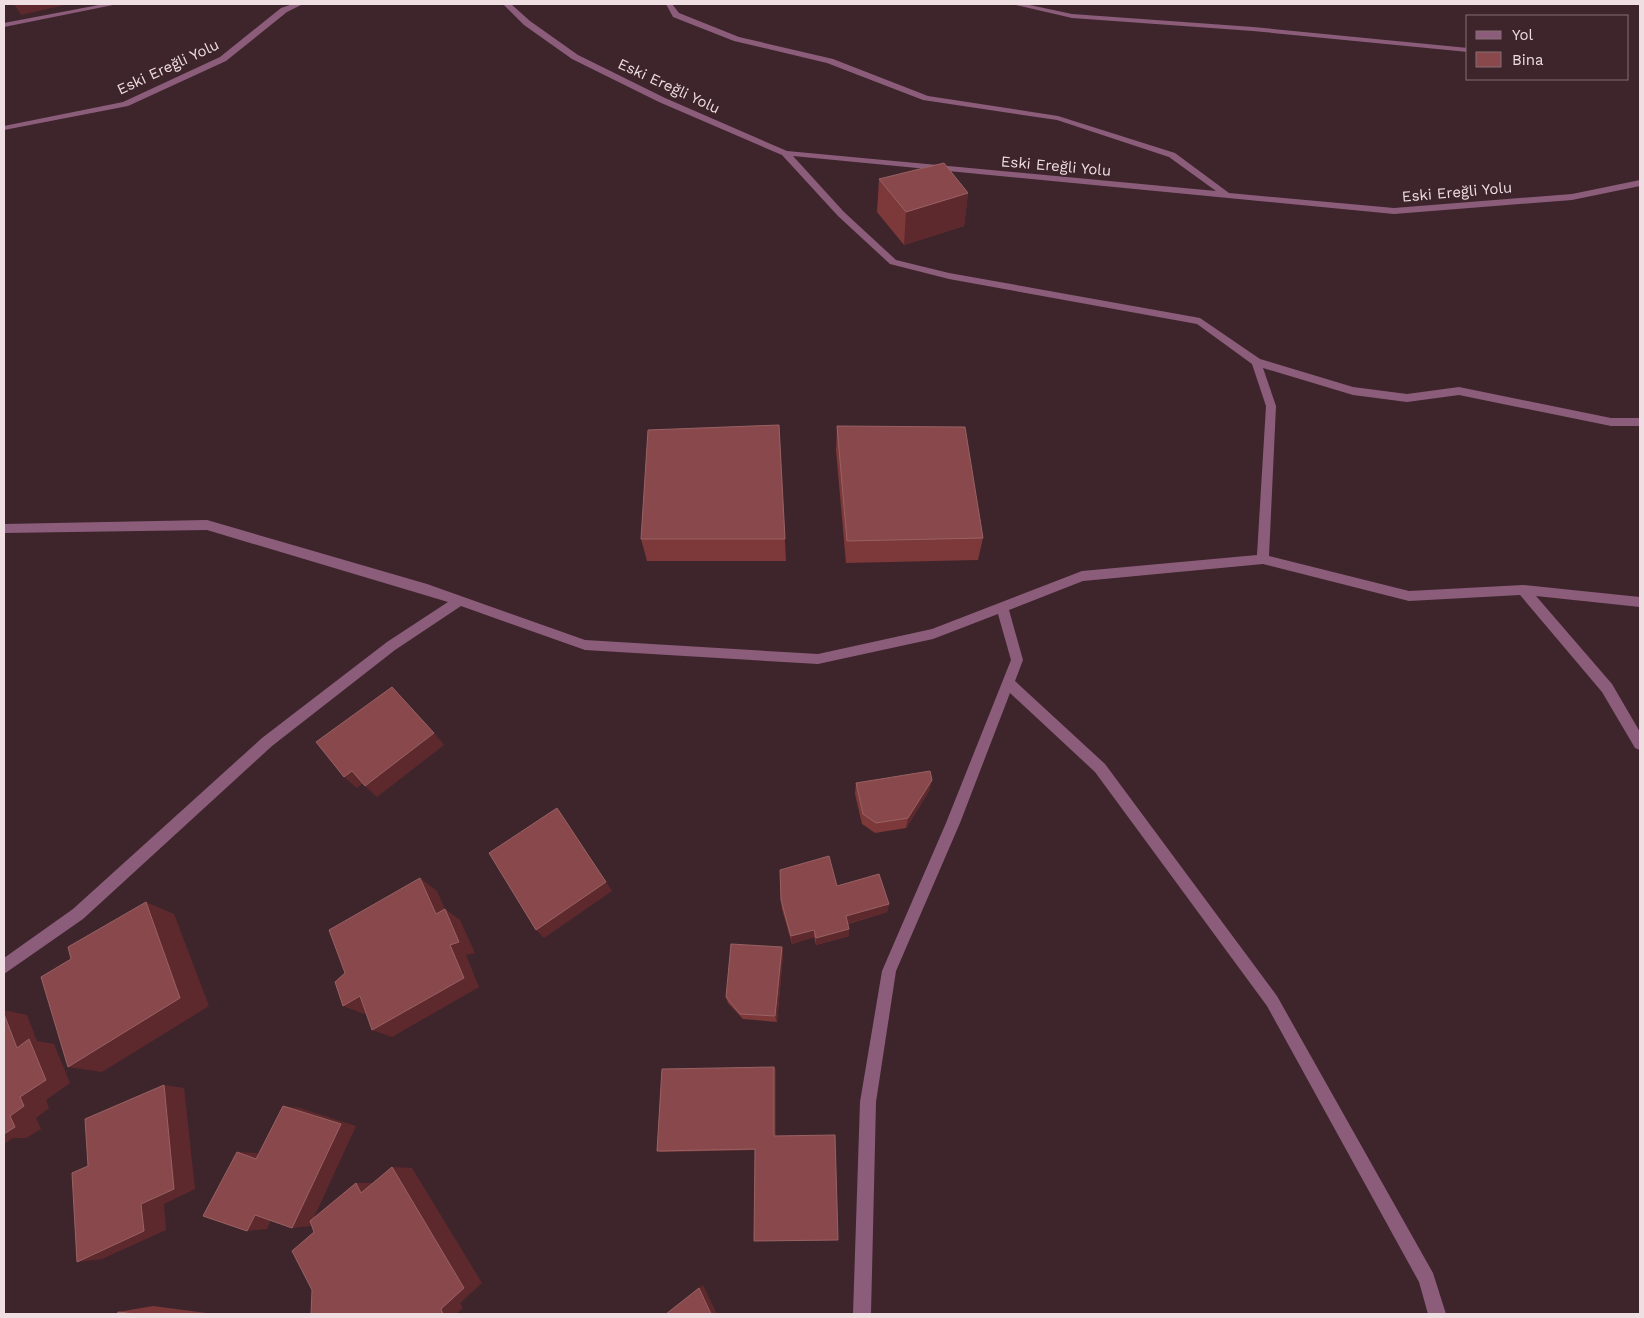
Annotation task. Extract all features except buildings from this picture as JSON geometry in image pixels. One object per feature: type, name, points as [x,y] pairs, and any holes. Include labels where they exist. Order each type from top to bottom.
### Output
[{"type":"street","points":[[4,25],[114,4]]},
{"type":"street","name":"Eski Ereğli Yolu","points":[[4,128],[125,104],[223,59],[284,10],[299,4]]},
{"type":"street","name":"Eski Ereğli Yolu","points":[[507,4],[527,23],[575,57],[662,100],[784,153],[1394,211],[1572,197],[1640,184]]},
{"type":"street","points":[[670,4],[676,15],[737,39],[830,61],[926,98],[1058,118],[1172,155],[1227,195]]},
{"type":"street","points":[[1016,4],[1072,16],[1253,29],[1466,50]]},
{"type":"street","points":[[784,153],[840,214],[893,262],[948,276],[1200,321],[1256,362],[1353,391],[1407,398],[1459,391],[1611,422],[1640,422]]},
{"type":"street","points":[[1256,362],[1271,406],[1264,559]]},
{"type":"street","points":[[4,528],[207,525],[460,600],[585,644],[818,659],[933,634],[1082,576],[1264,559],[1409,596],[1522,590],[1640,602]]},
{"type":"street","points":[[1522,590],[1607,688],[1640,744]]},
{"type":"street","points":[[4,967],[78,914],[267,742],[391,646],[460,600]]},
{"type":"street","points":[[862,1314],[868,1102],[889,971],[953,823],[1017,660],[1002,607]]},
{"type":"street","points":[[1008,683],[1100,768],[1272,1002],[1427,1279],[1437,1314]]}]
